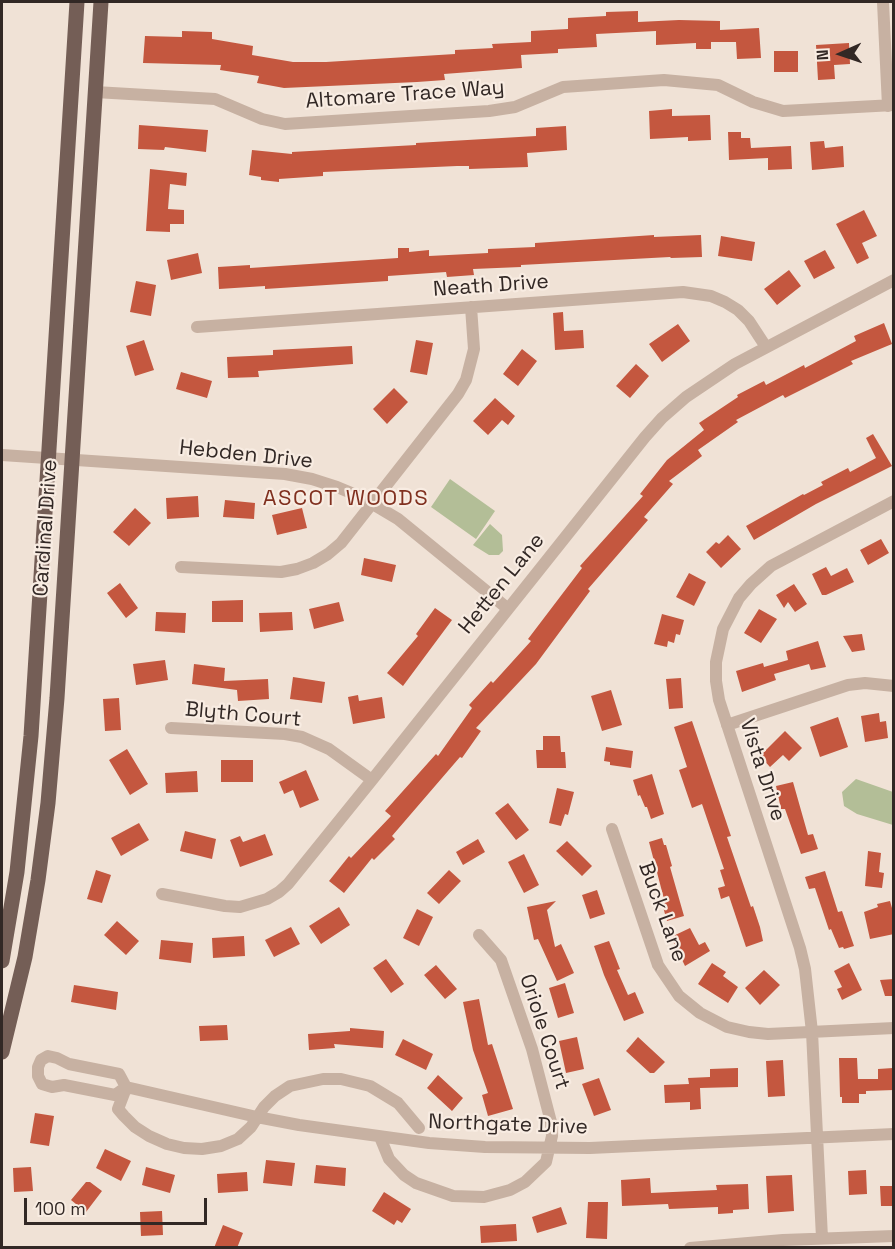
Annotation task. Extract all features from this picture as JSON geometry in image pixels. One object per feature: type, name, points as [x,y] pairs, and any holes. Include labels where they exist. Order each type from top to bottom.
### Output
[{"type":"main road","name":"Cardinal Drive","points":[[2,961],[17,872],[31,735],[77,2]]},
{"type":"main road","name":"Cardinal Drive","points":[[2,1052],[25,957],[48,803],[101,2]]},
{"type":"street","points":[[883,2],[891,106]]},
{"type":"street","name":"Altomare Trace Way","points":[[95,92],[215,99],[262,119],[285,124],[489,111],[515,107],[563,87],[664,80],[718,86],[753,102],[783,111],[891,106]]},
{"type":"street","name":"Hetten Lane","points":[[162,894],[225,906],[254,904],[267,899],[288,884],[507,608],[662,418],[712,378],[894,280]]},
{"type":"street","name":"Neath Drive","points":[[197,327],[696,293],[725,302],[738,310],[749,321],[766,347]]},
{"type":"street","points":[[181,567],[264,573],[281,572],[297,569],[328,554],[341,543],[458,394],[466,380],[474,349],[471,307]]},
{"type":"street","name":"Hebden Drive","points":[[2,455],[285,474],[337,486],[373,503],[398,519],[507,608]]},
{"type":"street","name":"Vista Drive","points":[[822,1238],[809,991],[800,948],[719,700],[716,662],[723,629],[739,598],[751,584],[771,566],[894,501]]},
{"type":"street","points":[[727,725],[848,685],[866,683],[894,686]]},
{"type":"street","name":"Blyth Court","points":[[171,728],[302,737],[329,749],[372,780]]},
{"type":"street","name":"Buck Lane","points":[[612,829],[653,955],[679,996],[700,1013],[713,1020],[749,1032],[768,1034],[894,1028]]},
{"type":"street","name":"Oriole Court","points":[[479,935],[501,960],[521,1015],[543,1085],[551,1122],[551,1148]]},
{"type":"street","name":"Northgate Drive","points":[[126,1087],[115,1095],[64,1085],[52,1087],[42,1084],[38,1076],[38,1067],[48,1056],[69,1064],[119,1074],[126,1087],[256,1117],[380,1137],[485,1147],[551,1148],[894,1134]]},
{"type":"street","points":[[126,1087],[118,1109],[135,1127],[167,1144],[184,1148],[201,1149],[238,1140],[245,1135],[256,1117],[275,1096],[290,1086],[323,1079],[360,1082],[383,1092],[398,1103],[419,1128]]},
{"type":"street","points":[[380,1137],[389,1159],[404,1175],[436,1192],[466,1198],[501,1193],[525,1182],[546,1162],[551,1148]]},
{"type":"street","points":[[690,1248],[822,1238],[894,1236]]},
{"type":"green space","points":[[450,479],[495,511],[476,539],[431,507]]},
{"type":"green space","points":[[490,524],[502,535],[503,551],[499,555],[489,555],[473,545]]},
{"type":"green space","points":[[856,779],[893,792],[893,825],[857,814],[844,806],[842,792]]},
{"type":"building","points":[[638,11],[638,22],[720,21],[720,30],[759,28],[761,58],[737,59],[736,42],[711,42],[711,49],[696,49],[696,43],[656,45],[656,31],[596,34],[597,47],[558,49],[558,53],[521,55],[522,68],[444,74],[445,80],[417,82],[284,88],[257,83],[259,76],[220,70],[221,65],[143,63],[145,36],[182,37],[182,31],[212,32],[212,39],[253,46],[252,55],[293,62],[326,62],[455,54],[455,50],[493,48],[492,44],[531,42],[531,31],[568,29],[568,18],[606,16],[606,12]]},
{"type":"building","points":[[849,43],[850,64],[834,65],[835,79],[818,80],[816,45]]},
{"type":"building","points":[[774,51],[798,51],[798,72],[774,72]]},
{"type":"building","points":[[672,109],[672,116],[710,115],[711,140],[688,141],[688,137],[650,139],[649,111]]},
{"type":"building","points":[[139,125],[208,130],[206,152],[165,147],[164,150],[138,149]]},
{"type":"building","points":[[566,126],[567,150],[527,153],[528,167],[469,169],[469,166],[457,166],[323,172],[323,176],[279,179],[279,182],[261,180],[261,177],[249,175],[252,150],[292,154],[292,152],[536,136],[536,128]]},
{"type":"building","points":[[728,132],[741,132],[741,138],[750,138],[751,148],[791,146],[792,169],[768,170],[768,158],[729,160]]},
{"type":"building","points":[[824,141],[825,148],[843,146],[844,167],[812,170],[810,142]]},
{"type":"building","points":[[150,169],[187,173],[186,186],[170,184],[168,209],[184,210],[184,224],[170,224],[170,232],[146,231]]},
{"type":"building","points":[[864,210],[877,236],[862,243],[869,258],[857,264],[836,224]]},
{"type":"building","points":[[654,235],[654,237],[701,235],[702,257],[521,265],[521,267],[473,269],[474,275],[447,277],[446,272],[388,276],[388,281],[265,289],[265,286],[219,289],[218,267],[250,265],[250,268],[398,258],[398,248],[409,248],[409,252],[429,250],[429,256],[488,253],[488,249],[535,247],[535,243]]},
{"type":"building","points":[[721,236],[755,242],[752,261],[718,256]]},
{"type":"building","points":[[825,250],[835,268],[814,279],[804,261]]},
{"type":"building","points":[[198,253],[202,273],[171,280],[167,260]]},
{"type":"building","points":[[789,270],[801,286],[777,305],[764,289]]},
{"type":"building","points":[[136,281],[156,285],[151,316],[130,312]]},
{"type":"building","points":[[563,312],[564,331],[583,330],[584,348],[555,350],[553,313]]},
{"type":"building","points":[[884,323],[892,344],[851,361],[853,364],[785,398],[783,395],[736,420],[738,422],[698,450],[702,456],[669,481],[673,484],[644,517],[648,520],[588,589],[590,591],[536,664],[476,728],[481,731],[462,758],[460,757],[392,836],[395,839],[374,860],[372,858],[344,893],[329,881],[349,856],[351,858],[391,816],[385,811],[436,754],[438,756],[472,708],[469,705],[491,681],[493,683],[531,641],[528,639],[582,568],[580,566],[643,496],[640,494],[667,460],[704,430],[699,423],[738,397],[737,395],[764,381],[766,385],[804,365],[805,368],[856,341],[854,336]]},
{"type":"building","points":[[678,324],[690,341],[662,362],[649,344]]},
{"type":"building","points":[[144,340],[154,370],[135,376],[126,346]]},
{"type":"building","points":[[416,340],[433,343],[427,375],[410,372]]},
{"type":"building","points":[[352,346],[353,364],[258,371],[259,377],[228,378],[227,357],[273,355],[273,350]]},
{"type":"building","points":[[522,349],[537,361],[518,386],[503,374]]},
{"type":"building","points":[[636,364],[649,376],[630,398],[616,386]]},
{"type":"building","points":[[181,372],[212,381],[207,398],[176,389]]},
{"type":"building","points":[[394,388],[408,402],[387,424],[373,409]]},
{"type":"building","points":[[495,398],[515,416],[508,425],[502,420],[488,435],[473,421]]},
{"type":"building","points":[[873,434],[892,466],[816,504],[754,540],[746,526],[823,485],[821,482],[848,468],[850,472],[876,458],[866,438]]},
{"type":"building","points":[[198,496],[199,517],[167,519],[166,498]]},
{"type":"building","points":[[225,500],[255,503],[254,519],[223,517]]},
{"type":"building","points":[[135,508],[151,523],[129,546],[113,532]]},
{"type":"building","points":[[302,508],[307,528],[277,535],[272,515]]},
{"type":"building","points":[[728,535],[741,549],[721,568],[706,552]]},
{"type":"building","points":[[881,539],[889,553],[868,565],[860,550]]},
{"type":"building","points":[[364,558],[396,565],[392,582],[361,575]]},
{"type":"building","points":[[826,567],[831,576],[847,568],[854,582],[822,595],[812,574]]},
{"type":"building","points":[[689,573],[706,582],[694,606],[676,597]]},
{"type":"building","points":[[120,583],[138,608],[126,618],[107,593]]},
{"type":"building","points":[[794,584],[807,604],[795,612],[788,602],[784,608],[776,595]]},
{"type":"building","points":[[243,600],[243,622],[212,622],[212,601]]},
{"type":"building","points":[[339,602],[344,621],[314,629],[309,609]]},
{"type":"building","points":[[435,608],[452,620],[403,686],[387,673],[418,636],[416,634]]},
{"type":"building","points":[[759,609],[777,619],[761,643],[744,633]]},
{"type":"building","points":[[156,612],[186,613],[185,633],[155,631]]},
{"type":"building","points":[[292,612],[293,630],[260,632],[259,613]]},
{"type":"building","points":[[662,614],[684,620],[680,635],[676,634],[674,643],[668,641],[667,647],[654,644]]},
{"type":"building","points":[[862,634],[865,650],[852,652],[843,636]]},
{"type":"building","points":[[818,641],[826,667],[811,670],[809,664],[774,674],[776,680],[742,692],[736,671],[763,663],[764,667],[788,660],[786,651]]},
{"type":"building","points":[[165,660],[168,680],[136,685],[133,664]]},
{"type":"building","points":[[194,664],[225,668],[224,681],[268,679],[269,699],[238,701],[237,690],[192,684]]},
{"type":"building","points":[[293,677],[325,682],[322,703],[290,699]]},
{"type":"building","points":[[681,678],[683,708],[669,709],[666,679]]},
{"type":"building","points":[[611,690],[622,725],[602,731],[591,696]]},
{"type":"building","points":[[358,695],[359,701],[382,697],[385,718],[353,724],[348,697]]},
{"type":"building","points":[[119,698],[121,730],[105,731],[103,699]]},
{"type":"building","points":[[879,713],[880,722],[886,721],[888,738],[865,742],[861,716]]},
{"type":"building","points":[[838,717],[848,747],[820,757],[810,727]]},
{"type":"building","points":[[692,721],[731,836],[727,837],[760,927],[763,941],[746,947],[729,896],[721,899],[718,888],[725,886],[720,870],[724,869],[702,804],[692,808],[679,770],[687,767],[674,727]]},
{"type":"building","points":[[785,731],[802,748],[789,761],[783,755],[770,767],[760,756]]},
{"type":"building","points":[[543,736],[560,736],[561,752],[565,752],[566,768],[537,768],[536,750],[543,750]]},
{"type":"building","points":[[606,747],[633,751],[631,768],[610,765],[610,762],[604,761]]},
{"type":"building","points":[[127,749],[148,784],[130,795],[109,760]]},
{"type":"building","points":[[221,760],[253,760],[253,782],[221,782]]},
{"type":"building","points":[[306,770],[319,800],[300,808],[293,790],[284,794],[279,782]]},
{"type":"building","points":[[197,771],[198,792],[166,793],[165,773]]},
{"type":"building","points":[[652,774],[664,814],[651,819],[647,807],[640,795],[638,796],[633,780]]},
{"type":"building","points":[[793,782],[808,835],[813,834],[818,849],[801,854],[785,809],[781,809],[776,786]]},
{"type":"building","points":[[557,788],[574,792],[568,815],[565,814],[561,826],[549,823]]},
{"type":"building","points":[[508,803],[529,830],[516,840],[495,813]]},
{"type":"building","points":[[139,823],[149,840],[121,856],[111,838]]},
{"type":"building","points":[[185,831],[216,839],[212,859],[180,851]]},
{"type":"building","points":[[265,834],[273,855],[240,867],[230,840],[240,836],[243,842]]},
{"type":"building","points":[[662,838],[672,866],[670,867],[684,916],[667,921],[661,900],[664,899],[649,842]]},
{"type":"building","points":[[478,839],[485,852],[463,865],[456,852]]},
{"type":"building","points":[[567,841],[592,866],[582,876],[556,851]]},
{"type":"building","points":[[868,851],[881,853],[879,872],[884,873],[882,888],[865,886]]},
{"type":"building","points":[[524,854],[539,885],[524,893],[508,862]]},
{"type":"building","points":[[96,870],[111,875],[102,903],[87,899]]},
{"type":"building","points":[[449,870],[461,881],[439,904],[427,893]]},
{"type":"building","points":[[825,871],[838,912],[842,911],[854,946],[839,948],[831,929],[829,930],[815,888],[809,889],[805,877]]},
{"type":"building","points":[[597,890],[605,914],[590,919],[582,895]]},
{"type":"building","points":[[556,901],[547,910],[555,947],[561,944],[574,973],[557,981],[538,939],[534,940],[527,907]]},
{"type":"building","points":[[890,901],[894,915],[894,934],[870,939],[864,912],[878,907],[877,904]]},
{"type":"building","points":[[339,907],[350,925],[321,944],[309,926]]},
{"type":"building","points":[[417,909],[433,917],[419,946],[403,938]]},
{"type":"building","points":[[117,921],[139,941],[126,955],[104,935]]},
{"type":"building","points":[[291,927],[300,944],[274,957],[265,940]]},
{"type":"building","points":[[690,928],[699,945],[705,942],[710,951],[685,966],[671,937]]},
{"type":"building","points":[[244,936],[245,956],[213,958],[212,938]]},
{"type":"building","points":[[161,940],[193,943],[191,963],[159,959]]},
{"type":"building","points":[[609,941],[620,969],[617,970],[628,995],[635,992],[644,1013],[624,1021],[594,946]]},
{"type":"building","points":[[386,959],[404,984],[391,993],[373,968]]},
{"type":"building","points":[[712,963],[726,972],[723,976],[738,987],[728,1003],[698,984]]},
{"type":"building","points":[[849,963],[862,990],[842,1000],[837,989],[842,987],[834,971]]},
{"type":"building","points":[[436,965],[457,989],[445,999],[424,975]]},
{"type":"building","points":[[764,970],[780,985],[760,1005],[745,988]]},
{"type":"building","points":[[894,979],[894,996],[885,996],[880,980]]},
{"type":"building","points":[[565,983],[574,1013],[558,1018],[549,988]]},
{"type":"building","points":[[74,985],[118,992],[116,1010],[71,1002]]},
{"type":"building","points":[[479,999],[488,1045],[492,1044],[513,1109],[488,1116],[482,1095],[488,1093],[473,1050],[463,1002]]},
{"type":"building","points":[[227,1025],[228,1040],[200,1041],[199,1026]]},
{"type":"building","points":[[350,1028],[384,1031],[383,1048],[334,1044],[335,1048],[309,1050],[308,1034],[350,1031]]},
{"type":"building","points":[[577,1037],[584,1069],[566,1073],[559,1041]]},
{"type":"building","points":[[638,1037],[665,1062],[654,1073],[650,1073],[626,1051]]},
{"type":"building","points":[[403,1039],[433,1054],[426,1070],[395,1055]]},
{"type":"building","points":[[839,1058],[857,1058],[858,1079],[878,1079],[878,1069],[893,1068],[894,1090],[866,1091],[866,1094],[859,1094],[859,1103],[842,1103]]},
{"type":"building","points":[[783,1060],[785,1096],[768,1097],[766,1061]]},
{"type":"building","points":[[738,1068],[738,1087],[700,1088],[701,1109],[690,1110],[690,1102],[665,1103],[664,1085],[689,1084],[688,1078],[710,1077],[710,1069]]},
{"type":"building","points":[[438,1075],[463,1098],[452,1111],[427,1088]]},
{"type":"building","points":[[599,1078],[611,1110],[594,1116],[582,1084]]},
{"type":"building","points":[[35,1113],[54,1116],[49,1146],[30,1143]]},
{"type":"building","points":[[105,1149],[131,1161],[121,1181],[96,1168]]},
{"type":"building","points":[[266,1160],[295,1163],[292,1186],[263,1183]]},
{"type":"building","points":[[316,1165],[346,1168],[345,1186],[314,1183]]},
{"type":"building","points":[[31,1167],[33,1191],[14,1192],[13,1168]]},
{"type":"building","points":[[146,1167],[175,1175],[170,1193],[142,1185]]},
{"type":"building","points":[[866,1170],[867,1194],[849,1195],[848,1171]]},
{"type":"building","points":[[247,1172],[248,1191],[218,1193],[217,1174]]},
{"type":"building","points":[[792,1175],[794,1211],[768,1213],[766,1176]]},
{"type":"building","points":[[650,1178],[651,1193],[717,1190],[716,1185],[748,1184],[749,1209],[718,1214],[718,1207],[669,1209],[668,1204],[622,1206],[621,1180]]},
{"type":"building","points":[[86,1182],[90,1182],[102,1191],[86,1212],[71,1200]]},
{"type":"building","points":[[880,1186],[894,1186],[894,1206],[881,1206]]},
{"type":"building","points":[[384,1192],[411,1209],[402,1223],[397,1220],[394,1225],[372,1211]]},
{"type":"building","points":[[588,1202],[608,1202],[607,1239],[586,1238]]},
{"type":"building","points":[[561,1207],[567,1224],[537,1233],[532,1217]]},
{"type":"building","points":[[162,1211],[163,1235],[141,1236],[140,1212]]},
{"type":"building","points":[[516,1224],[517,1241],[481,1243],[480,1226]]},
{"type":"building","points":[[223,1225],[243,1233],[237,1248],[214,1248]]},
{"type":"district","name":"ASCOT WOODS","points":[[346,499]]}]
